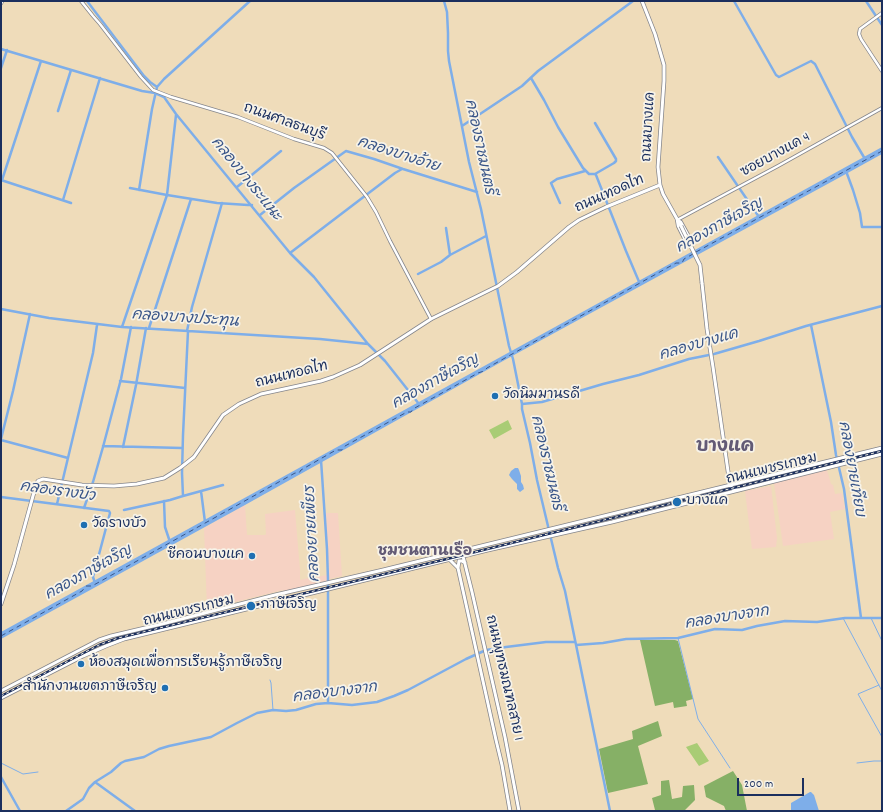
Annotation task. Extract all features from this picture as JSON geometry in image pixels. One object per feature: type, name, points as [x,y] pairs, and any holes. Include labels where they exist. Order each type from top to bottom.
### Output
[{"type":"main road","name":"ถนนบางแค","points":[[642,1],[664,65],[658,163],[660,185],[663,194],[700,265],[707,329],[730,485]]},
{"type":"main road","name":"ถนนเทอดไท","points":[[1,604],[14,565],[38,481],[43,479],[94,485],[127,485],[164,478],[186,464],[198,451],[223,415],[231,409],[261,394],[313,383],[333,377],[360,365],[431,319],[494,289],[517,272],[579,220],[606,207],[660,185]]},
{"type":"main road","name":"ถนนเพชรเกษม","points":[[1,691],[99,640],[111,636],[882,448]]},
{"type":"main road","name":"ถนนเพชรเกษม","points":[[2,697],[115,642],[463,556],[612,522],[882,454]]},
{"type":"main road","points":[[730,485],[734,489],[739,490]]},
{"type":"main road","name":"ถนนพุทธมณฑลสาย 1","points":[[461,551],[505,737],[518,810]]},
{"type":"main road","points":[[450,560],[458,568]]},
{"type":"main road","points":[[458,568],[459,562],[462,561],[465,563]]},
{"type":"main road","name":"ถนนพุทธมณฑลสาย 1","points":[[458,568],[502,766],[510,810]]},
{"type":"main road","points":[[385,569],[386,572],[390,574]]},
{"type":"main road","points":[[385,569],[385,576]]},
{"type":"street","name":"ถนนศาลธนบุรี","points":[[81,1],[153,90],[171,97],[238,117],[294,139],[330,151],[366,196],[376,212],[431,319]]},
{"type":"street","points":[[881,14],[860,29],[859,34],[882,71]]},
{"type":"street","name":"ซอยบางแค 4","points":[[677,220],[882,108]]},
{"type":"street","points":[[677,220],[681,222],[692,242],[691,244],[688,245],[678,226],[677,220]]},
{"type":"shaded area","points":[[827,470],[835,494],[842,493],[845,509],[830,512],[834,539],[783,546],[774,483]]},
{"type":"shaded area","points":[[771,486],[777,538],[776,547],[752,549],[745,491]]},
{"type":"shaded area","name":"ซีคอนบางแค","points":[[245,505],[247,535],[266,534],[265,514],[295,510],[300,580],[327,575],[327,582],[284,592],[283,590],[207,609],[204,528]]},
{"type":"shaded area","points":[[326,513],[338,513],[342,576],[329,579]]},
{"type":"green space","points":[[508,420],[512,429],[494,439],[489,430]]},
{"type":"green space","points":[[640,640],[678,641],[693,699],[686,701],[687,706],[674,708],[673,702],[655,706]]},
{"type":"green space","points":[[658,721],[662,736],[638,746],[648,784],[608,793],[599,749],[633,739],[632,731]]},
{"type":"green space","points":[[697,743],[709,761],[699,766],[686,747]]},
{"type":"green space","points":[[733,771],[742,785],[747,811],[726,811],[724,806],[706,797],[704,786]]},
{"type":"green space","points":[[669,780],[672,799],[682,797],[683,786],[694,785],[695,800],[684,811],[650,811],[655,810],[652,798],[661,795],[661,781]]},
{"type":"water","points":[[882,147],[882,154],[503,361],[1,639],[1,632]]},
{"type":"water","points":[[515,468],[518,468],[519,470],[524,489],[520,492],[517,489],[517,484],[509,475]]},
{"type":"water","points":[[810,792],[814,795],[819,811],[791,811],[791,803]]},
{"type":"waterway","points":[[87,1],[144,76],[157,87]]},
{"type":"waterway","points":[[139,190],[157,87],[250,1]]},
{"type":"waterway","name":"คลองบางแค","points":[[444,1],[447,12],[449,61],[469,162],[481,209],[537,480],[565,591],[610,811]]},
{"type":"waterway","name":"คลองบางอ้าย","points":[[462,126],[522,86],[538,71],[633,1]]},
{"type":"waterway","points":[[734,1],[776,75],[779,77],[811,61],[815,64],[852,137],[865,159]]},
{"type":"waterway","points":[[866,1],[882,25]]},
{"type":"waterway","name":"คลองบางระแนะ","points":[[1,49],[142,91],[155,93],[164,97],[176,114],[290,253],[314,277],[419,404]]},
{"type":"waterway","points":[[1,68],[7,50]]},
{"type":"waterway","points":[[2,180],[41,61]]},
{"type":"waterway","points":[[58,111],[71,70]]},
{"type":"waterway","points":[[63,200],[100,78]]},
{"type":"waterway","points":[[531,78],[583,168],[589,174],[596,175],[640,284]]},
{"type":"waterway","points":[[122,327],[167,195],[176,115]]},
{"type":"waterway","points":[[595,123],[616,161],[595,174]]},
{"type":"waterway","points":[[237,187],[281,151]]},
{"type":"waterway","name":"คลองบางอ้าย","points":[[260,215],[294,188],[346,151],[477,192]]},
{"type":"waterway","name":"คลองภาษีเจริญ","points":[[718,157],[759,217]]},
{"type":"waterway","points":[[290,253],[402,169]]},
{"type":"waterway","points":[[560,203],[551,183],[557,179],[585,171]]},
{"type":"waterway","points":[[846,171],[860,213],[862,227],[882,227]]},
{"type":"waterway","points":[[1,180],[71,203]]},
{"type":"waterway","points":[[130,188],[217,203],[252,205]]},
{"type":"waterway","points":[[149,328],[191,199]]},
{"type":"waterway","points":[[187,331],[192,307],[222,203]]},
{"type":"waterway","points":[[446,228],[450,255]]},
{"type":"waterway","points":[[418,274],[486,236]]},
{"type":"waterway","name":"คลองบางแค","points":[[522,404],[542,402],[639,375],[689,359],[714,354],[806,326],[882,306]]},
{"type":"waterway","name":"คลองบางประทุน","points":[[1,309],[49,318],[122,327],[320,339],[368,344]]},
{"type":"waterway","points":[[1,439],[30,314]]},
{"type":"waterway","points":[[57,504],[93,353],[97,325]]},
{"type":"waterway","name":"คลองยายเทียบ","points":[[811,325],[844,489],[861,618]]},
{"type":"waterway","points":[[84,508],[93,482],[121,379],[131,327]]},
{"type":"waterway","points":[[123,447],[146,328]]},
{"type":"waterway","points":[[183,496],[183,435],[188,331]]},
{"type":"waterway","points":[[120,381],[185,388]]},
{"type":"waterway","points":[[1,440],[68,458]]},
{"type":"waterway","points":[[103,446],[182,448]]},
{"type":"waterway","name":"คลองยายเพียร","points":[[321,460],[328,580],[328,703]]},
{"type":"waterway","points":[[124,510],[170,500],[223,485]]},
{"type":"waterway","points":[[201,491],[205,522]]},
{"type":"waterway","name":"คลองรางบัว","points":[[1,497],[109,511],[110,513],[93,577],[95,583]]},
{"type":"waterway","points":[[164,501],[165,527],[170,542]]},
{"type":"waterway","points":[[843,618],[882,691]]},
{"type":"waterway","name":"คลองบางจาก","points":[[576,645],[603,643],[626,639],[678,638],[715,629],[742,630],[785,621],[817,622],[845,618],[882,618]]},
{"type":"waterway","points":[[871,618],[882,641]]},
{"type":"waterway","points":[[678,638],[698,719],[730,768]]},
{"type":"waterway","name":"คลองบางจาก","points":[[66,811],[83,799],[89,788],[95,782],[111,772],[121,763],[144,757],[159,749],[169,746],[211,737],[257,713],[273,710],[296,710],[316,704],[328,703],[352,705],[377,702],[408,690],[486,650],[546,642],[575,642]]},
{"type":"waterway","points":[[270,680],[273,710]]},
{"type":"waterway","points":[[879,685],[858,694],[882,737]]},
{"type":"waterway","points":[[857,763],[882,761]]},
{"type":"waterway","points":[[1,763],[23,774],[38,772]]},
{"type":"waterway","points":[[1,777],[20,811]]},
{"type":"waterway","points":[[95,782],[135,811]]},
{"type":"ferry route","points":[[696,252],[882,151]]},
{"type":"ferry route","points":[[1,636],[82,591],[86,586],[92,586],[295,473],[299,473],[301,470],[336,450],[342,450],[345,446],[407,412],[411,412],[413,409],[484,371],[676,263],[682,263],[684,259],[693,254]]},
{"type":"railway","points":[[1,696],[99,645],[118,638],[447,559],[882,451]]},
{"type":"place","name":"วัดนิมมานรดี","points":[[495,396]]},
{"type":"place","name":"บางแค","points":[[677,502]]},
{"type":"place","name":"วัดรางบัว","points":[[84,525]]},
{"type":"place","name":"ซีคอนบางแค","points":[[252,556]]},
{"type":"place","name":"ภาษีเจริญ","points":[[251,606]]},
{"type":"place","name":"ห้องสมุดเพื่อการเรียนรู้ภาษีเจริญ","points":[[81,664]]},
{"type":"place","name":"สำนักงานเขตภาษีเจริญ","points":[[165,688]]},
{"type":"district","name":"บางแค","points":[[725,449]]},
{"type":"district","name":"ชุมชนตานเรือ","points":[[425,553]]},
{"type":"water label","name":"คลองราชมนตรี","points":[[478,147]]},
{"type":"water label","name":"คลองราชมนตรี","points":[[545,463]]}]
